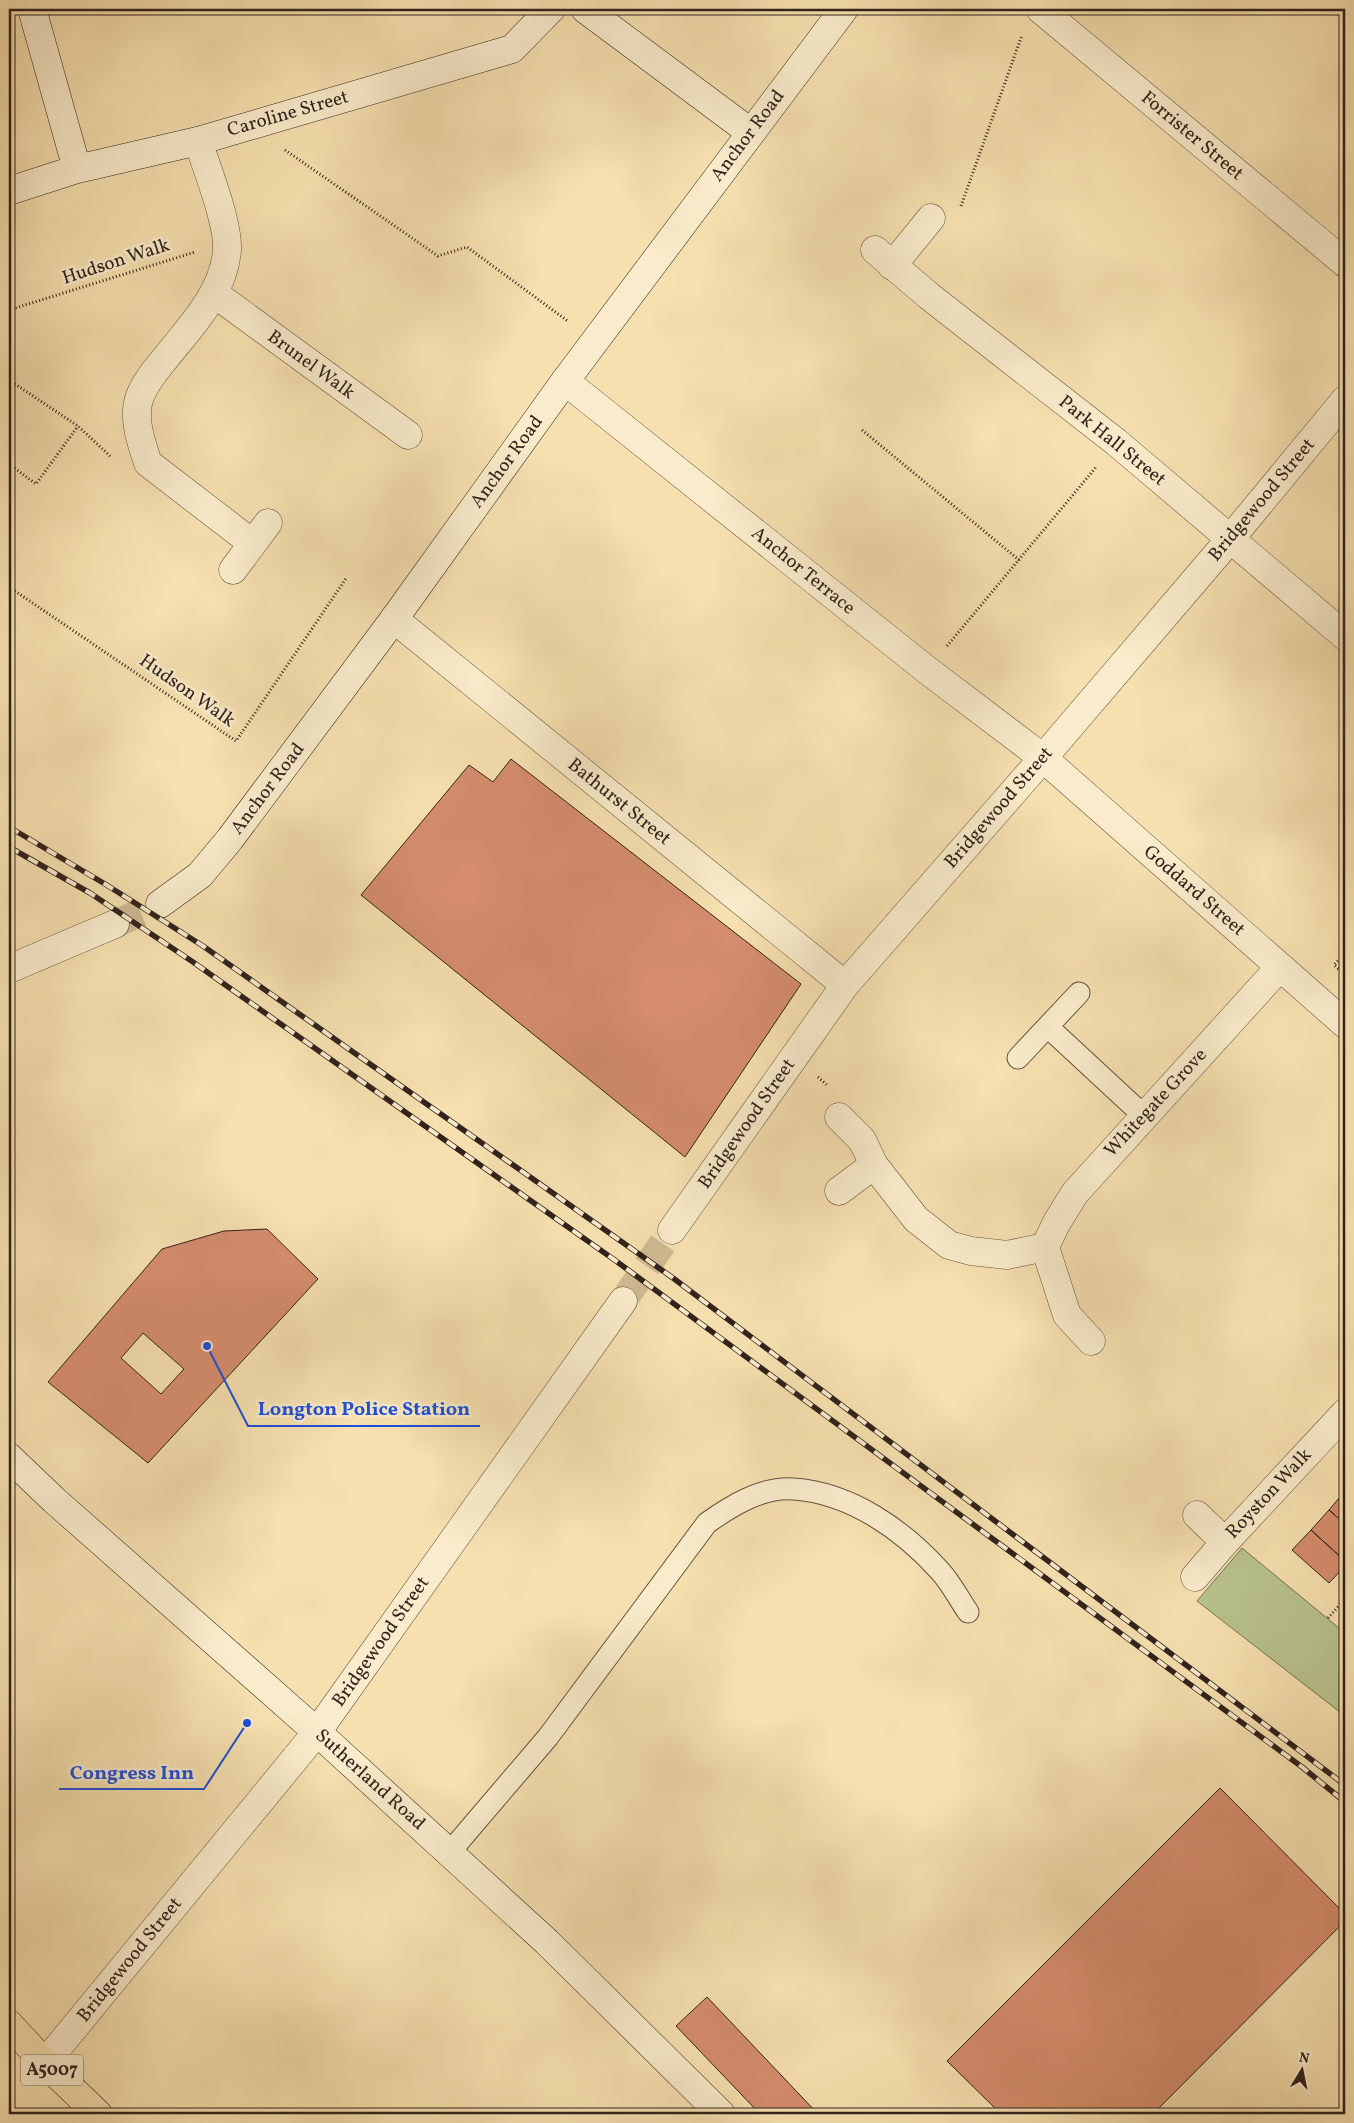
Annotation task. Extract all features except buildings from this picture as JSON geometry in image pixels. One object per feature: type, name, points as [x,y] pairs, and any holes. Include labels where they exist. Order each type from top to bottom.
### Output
[{"type":"main road","name":"A5007","points":[[9,2024],[45,2063],[98,2114]]},
{"type":"street","points":[[32,9],[77,169]]},
{"type":"street","name":"Caroline Street","points":[[9,191],[77,169],[198,141],[512,48],[551,9]]},
{"type":"street","points":[[585,9],[750,132]]},
{"type":"street","name":"Anchor Road","points":[[160,904],[200,875],[230,839],[394,619],[565,382],[750,132],[844,9]]},
{"type":"street","name":"Forrister Street","points":[[1032,18],[1345,263]]},
{"type":"street","points":[[198,141],[226,232],[227,251],[215,294],[148,380],[139,397],[137,421],[148,463],[260,533],[233,570]]},
{"type":"street","name":"Park Hall Street","points":[[931,218],[883,258],[1116,442],[1345,636]]},
{"type":"street","name":"Brunel Walk","points":[[215,294],[408,435]]},
{"type":"street","name":"Anchor Terrace","points":[[565,382],[927,670],[1043,758]]},
{"type":"street","name":"Bridgewood Street","points":[[672,1230],[845,985],[1043,758],[1231,538],[1345,400]]},
{"type":"street","name":"Bathurst Street","points":[[394,619],[845,985]]},
{"type":"street","name":"Goddard Street","points":[[1043,758],[1345,1024]]},
{"type":"street","points":[[9,969],[115,924]]},
{"type":"street","name":"Whitegate Grove","points":[[1045,1247],[1075,1193],[1280,967]]},
{"type":"street","points":[[840,1117],[862,1140],[874,1165],[916,1219],[949,1246],[971,1251],[1007,1254],[1045,1247],[1067,1315],[1091,1341]]},
{"type":"street","points":[[839,1191],[874,1165]]},
{"type":"street","name":"Bridgewood Street","points":[[45,2063],[317,1732],[623,1300]]},
{"type":"street","name":"Royston Walk","points":[[1195,1577],[1345,1413]]},
{"type":"street","name":"Sutherland Road","points":[[9,1457],[54,1500],[317,1732],[547,1942],[721,2114]]},
{"type":"street","points":[[1197,1516],[1225,1542]]},
{"type":"lane","points":[[1018,1058],[1079,993]]},
{"type":"lane","points":[[1048,1027],[1144,1116]]},
{"type":"lane","points":[[449,1853],[548,1737],[707,1523],[729,1508],[765,1492],[793,1488],[823,1494],[856,1506],[886,1522],[919,1550],[941,1572],[968,1612]]},
{"type":"path","points":[[958,213],[1032,18]]},
{"type":"path","points":[[249,126],[438,256],[467,247],[596,342]]},
{"type":"path","name":"Hudson Walk","points":[[9,310],[210,247],[226,232]]},
{"type":"path","points":[[9,380],[78,426],[111,458],[142,444]]},
{"type":"path","points":[[9,464],[36,484],[78,426]]},
{"type":"path","points":[[862,430],[1019,560]]},
{"type":"path","points":[[927,670],[1116,442]]},
{"type":"path","name":"Hudson Walk","points":[[9,587],[236,741],[347,577]]},
{"type":"path","points":[[1345,953],[1334,965],[1345,975]]},
{"type":"path","points":[[1328,1618],[1345,1599]]},
{"type":"green space","points":[[1242,1548],[1345,1633],[1345,1716],[1197,1601]]},
{"type":"tunnel","points":[[115,924],[160,904]]},
{"type":"tunnel","points":[[623,1301],[672,1230]]},
{"type":"railway","points":[[9,827],[105,884],[203,946],[673,1278],[1345,1785]]},
{"type":"railway","points":[[9,847],[90,893],[193,962],[616,1261],[1302,1767],[1345,1802]]},
{"type":"place","name":"Longton Police Station","points":[[207,1346]]},
{"type":"place","name":"Congress Inn","points":[[247,1723]]}]
